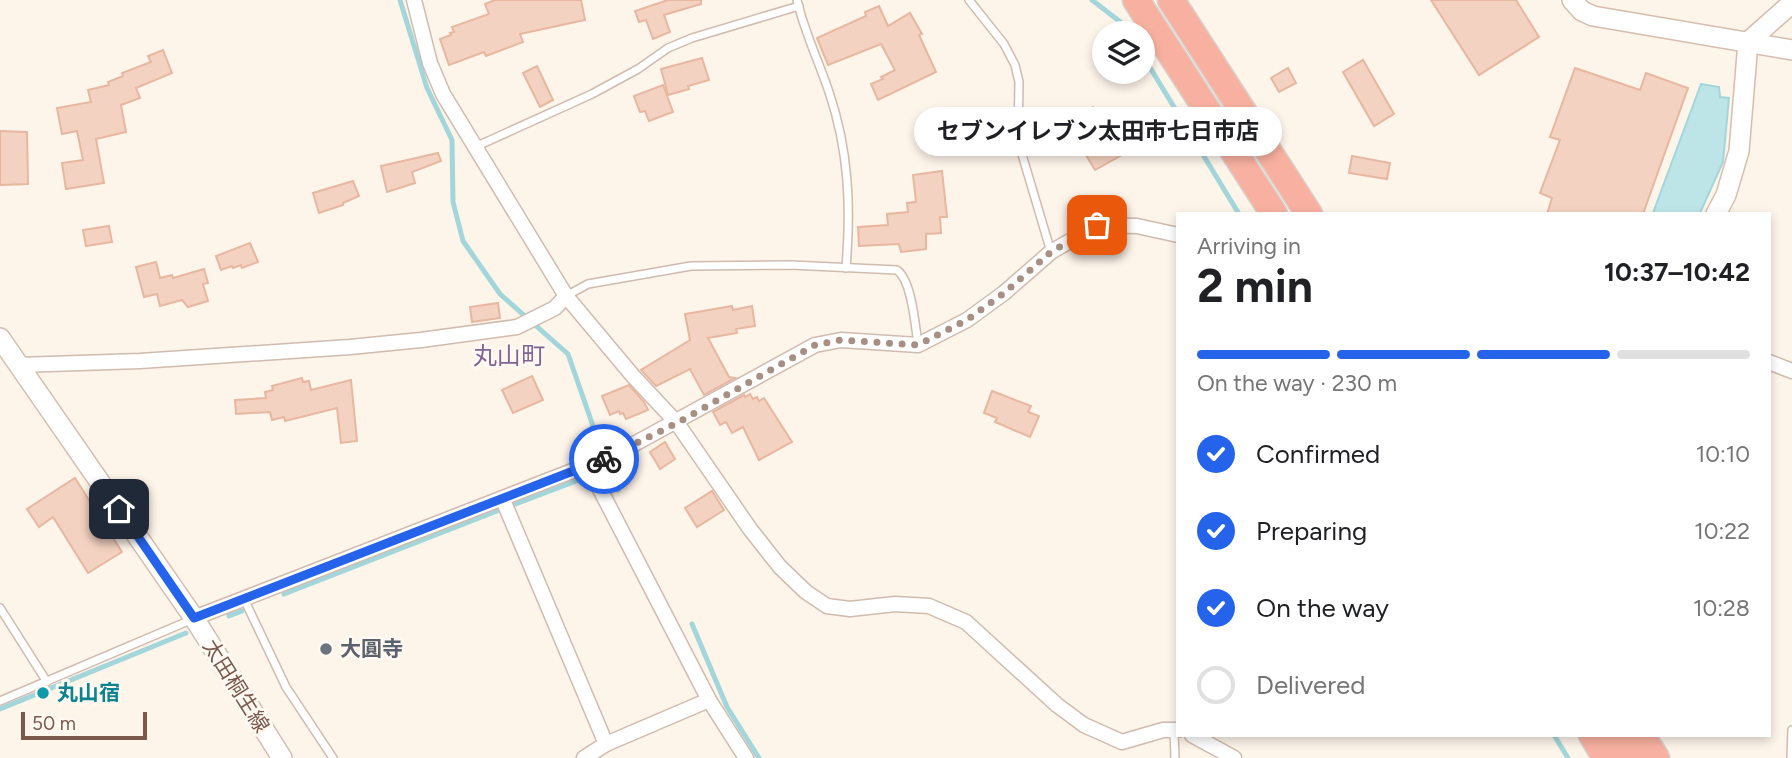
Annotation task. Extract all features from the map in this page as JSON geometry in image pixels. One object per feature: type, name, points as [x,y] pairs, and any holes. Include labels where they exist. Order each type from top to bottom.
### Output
[{"type":"highway","points":[[1136,0],[1272,212]]},
{"type":"highway","points":[[1171,0],[1308,212]]},
{"type":"highway","points":[[1593,737],[1606,758]]},
{"type":"highway","points":[[1615,737],[1629,758]]},
{"type":"highway","points":[[1642,737],[1656,758]]},
{"type":"highway","points":[[1663,737],[1676,758]]},
{"type":"main road","points":[[1572,0],[1593,16],[1792,50]]},
{"type":"main road","points":[[1717,212],[1726,195],[1739,151],[1748,43],[1792,2]]},
{"type":"main road","name":"太田桐生線","points":[[0,339],[194,618],[282,758]]},
{"type":"street","points":[[414,0],[435,79],[565,296],[677,423],[750,529],[780,567],[806,592],[827,606],[850,609],[895,604],[937,608],[966,622],[1057,705],[1084,724],[1122,742],[1176,729]]},
{"type":"street","points":[[194,618],[616,454],[677,423],[815,345],[841,340],[918,345],[967,320],[1004,293],[1051,252],[1097,225],[1137,226],[1176,234]]},
{"type":"street","points":[[19,365],[140,361],[350,347],[517,327],[555,308],[565,296]]},
{"type":"street","points":[[1771,363],[1792,371]]},
{"type":"street","points":[[593,464],[709,700],[746,758]]},
{"type":"street","points":[[503,500],[606,744]]},
{"type":"street","points":[[584,758],[606,744],[709,700]]},
{"type":"street","points":[[1196,737],[1234,758]]},
{"type":"lane","points":[[969,0],[1004,44],[1015,65],[1019,82],[1018,141],[1051,252]]},
{"type":"lane","points":[[474,147],[592,94],[638,69],[668,48],[798,3],[829,92],[846,157],[850,223],[846,268]]},
{"type":"lane","points":[[565,296],[588,284],[691,266],[791,265],[897,270],[903,275],[909,295],[918,345]]},
{"type":"lane","points":[[244,599],[286,687],[333,758]]},
{"type":"lane","points":[[0,608],[47,682]]},
{"type":"lane","points":[[0,701],[194,618]]},
{"type":"lane","points":[[1175,758],[1176,729]]},
{"type":"lane","points":[[1791,758],[1792,730]]},
{"type":"water","points":[[1701,84],[1719,87],[1720,97],[1729,98],[1723,162],[1700,212],[1653,212]]},
{"type":"building","points":[[495,0],[581,0],[585,20],[520,34],[523,42],[486,56],[484,52],[449,65],[440,39],[454,32],[452,27],[489,14],[485,4]]},
{"type":"building","points":[[668,0],[701,0],[701,4],[664,15],[670,32],[653,39],[646,20],[639,22],[635,11]]},
{"type":"building","points":[[1431,0],[1516,0],[1539,37],[1479,75]]},
{"type":"building","points":[[879,6],[888,26],[910,13],[922,34],[919,35],[936,72],[878,100],[871,84],[895,70],[881,44],[828,65],[817,38],[866,16],[865,12]]},
{"type":"building","points":[[163,50],[172,73],[136,88],[140,98],[121,105],[126,132],[96,139],[104,183],[66,189],[62,163],[83,160],[77,131],[62,134],[57,108],[91,102],[88,90],[109,85],[108,82],[123,76],[122,73],[151,62],[148,56]]},
{"type":"building","points":[[702,58],[709,80],[668,95],[661,69]]},
{"type":"building","points":[[1363,60],[1394,114],[1374,126],[1343,72]]},
{"type":"building","points":[[537,66],[553,100],[540,107],[523,73]]},
{"type":"building","points":[[1288,68],[1296,83],[1279,92],[1271,78]]},
{"type":"building","points":[[1575,68],[1640,90],[1646,73],[1688,88],[1644,212],[1548,212],[1552,198],[1540,193],[1560,140],[1550,137]]},
{"type":"building","points":[[663,85],[673,112],[649,121],[645,111],[640,112],[634,96]]},
{"type":"building","points":[[1093,107],[1122,155],[1095,170],[1066,122]]},
{"type":"building","points":[[0,131],[27,132],[28,184],[0,185]]},
{"type":"building","points":[[438,153],[441,161],[412,172],[415,183],[387,192],[381,166]]},
{"type":"building","points":[[1352,156],[1390,163],[1387,179],[1349,173]]},
{"type":"building","points":[[942,171],[947,217],[940,217],[941,233],[926,234],[926,249],[901,252],[899,244],[859,246],[858,227],[888,225],[887,214],[908,212],[907,203],[916,202],[913,175]]},
{"type":"building","points":[[353,181],[359,196],[319,213],[313,193]]},
{"type":"building","points":[[109,226],[112,242],[86,246],[83,230]]},
{"type":"building","points":[[250,243],[258,262],[242,268],[241,265],[221,270],[216,256]]},
{"type":"building","points":[[156,262],[160,278],[172,275],[173,278],[204,269],[208,283],[203,284],[208,301],[188,307],[182,300],[160,306],[157,294],[144,297],[136,267]]},
{"type":"building","points":[[498,303],[500,318],[472,322],[470,307]]},
{"type":"building","points":[[732,306],[733,310],[752,306],[755,326],[736,329],[737,333],[708,338],[729,377],[735,378],[704,395],[690,369],[656,386],[641,370],[690,340],[685,314]]},
{"type":"building","points":[[532,376],[543,400],[513,413],[502,390]]},
{"type":"building","points":[[302,378],[303,382],[309,381],[311,390],[351,380],[357,441],[341,443],[337,408],[285,421],[284,417],[272,420],[270,412],[236,414],[235,400],[266,398],[265,392],[273,390],[272,386]]},
{"type":"building","points":[[629,385],[648,410],[626,419],[619,411],[610,415],[602,396]]},
{"type":"building","points":[[992,391],[1031,406],[1028,412],[1039,416],[1030,437],[995,422],[997,418],[984,413]]},
{"type":"building","points":[[750,394],[753,399],[757,397],[759,401],[764,398],[792,442],[759,460],[743,427],[732,433],[726,422],[720,425],[713,412]]},
{"type":"building","points":[[665,442],[675,459],[660,469],[650,452]]},
{"type":"building","points":[[75,478],[122,552],[88,573],[53,517],[39,527],[27,509]]},
{"type":"building","points":[[712,491],[724,510],[697,527],[685,508]]},
{"type":"waterway","points":[[400,0],[427,88],[452,140],[453,202],[463,241],[500,294],[568,354],[608,469],[618,490]]},
{"type":"waterway","points":[[1092,0],[1119,21]]},
{"type":"waterway","points":[[1155,76],[1238,212]]},
{"type":"waterway","points":[[513,505],[584,478]]},
{"type":"waterway","points":[[284,594],[497,511]]},
{"type":"waterway","points":[[229,616],[242,611]]},
{"type":"waterway","points":[[692,624],[727,707],[759,758]]},
{"type":"waterway","points":[[0,709],[186,633]]},
{"type":"waterway","points":[[1555,737],[1568,758]]},
{"type":"way so far","points":[[604,459],[677,423],[815,345],[841,340],[918,345],[967,320],[1004,293],[1051,252],[1097,225]]},
{"type":"place","name":"セブンイレブン太田市七日市店","points":[[1097,225]]},
{"type":"place","name":"大圓寺","points":[[326,649]]},
{"type":"place","name":"丸山宿","points":[[43,693]]},
{"type":"district","name":"丸山町","points":[[509,356]]},
{"type":"route","points":[[119,509],[194,618],[604,459]]}]
